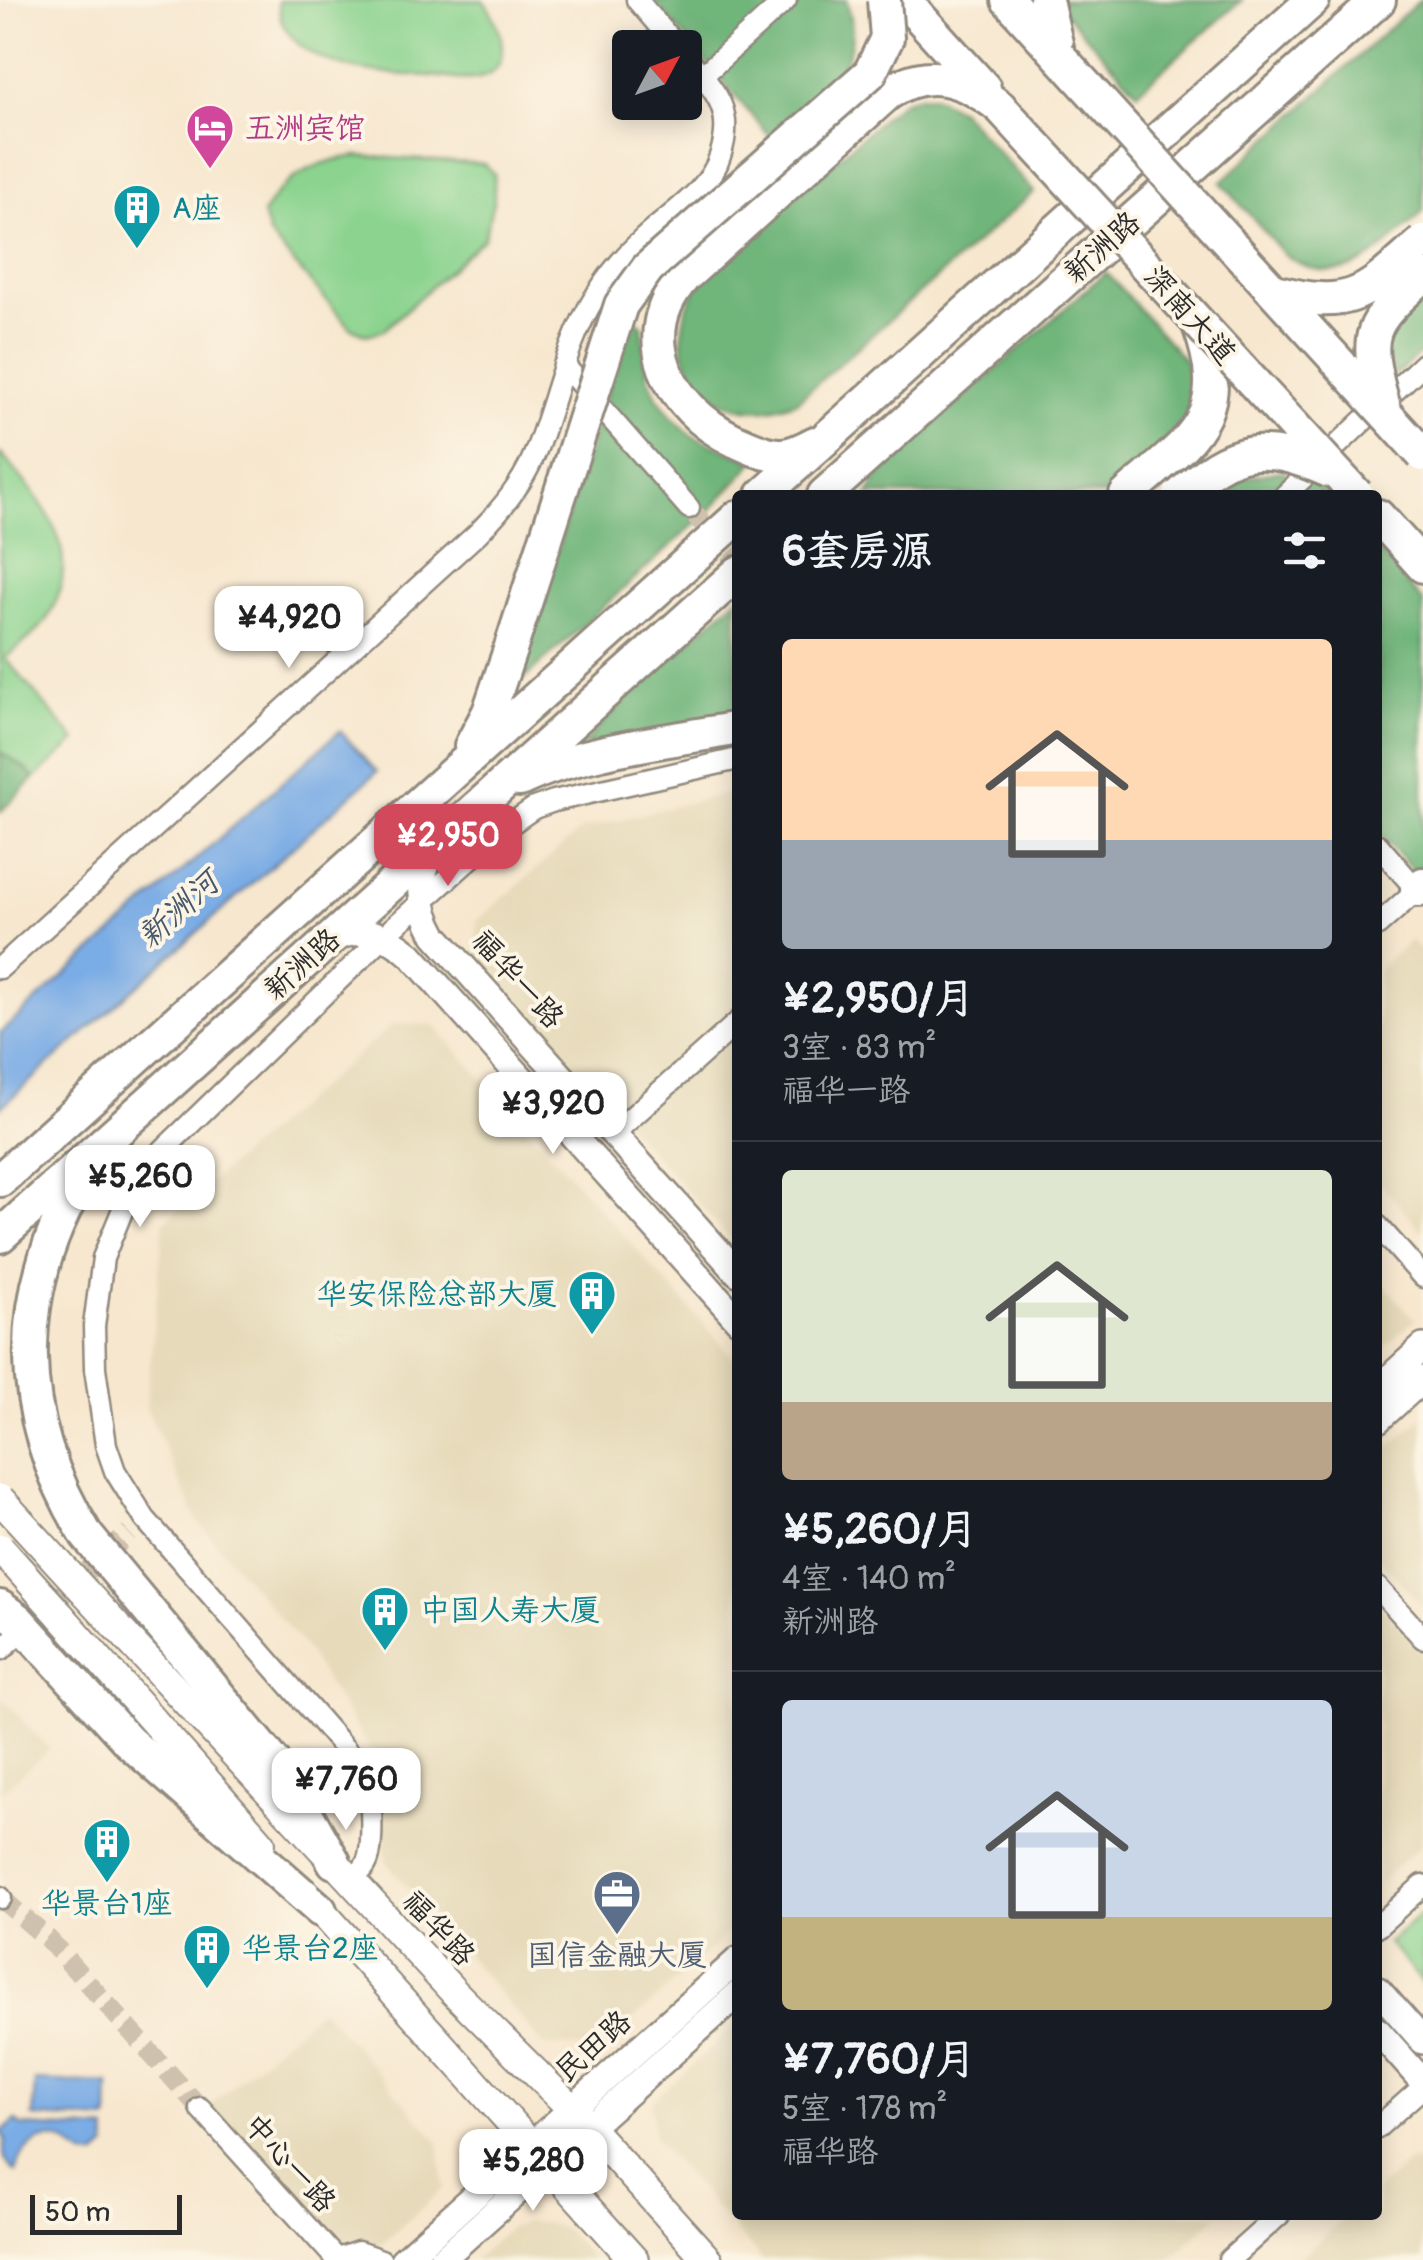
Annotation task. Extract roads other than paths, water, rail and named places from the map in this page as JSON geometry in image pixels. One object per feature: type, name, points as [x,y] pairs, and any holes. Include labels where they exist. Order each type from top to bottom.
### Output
[{"type":"main road","points":[[454,772],[489,712],[620,305],[648,268],[870,73],[887,38],[884,0]]},
{"type":"main road","name":"深南大道","points":[[904,0],[1347,485]]},
{"type":"main road","points":[[1008,0],[1423,455]]},
{"type":"main road","points":[[1046,0],[1059,56]]},
{"type":"main road","name":"新洲路","points":[[768,490],[1313,0]]},
{"type":"main road","name":"新洲路","points":[[850,481],[1380,0]]},
{"type":"main road","points":[[828,437],[802,450],[779,455],[752,448],[699,418],[666,372],[658,344],[662,311],[668,298],[686,276],[887,94],[914,79],[948,78],[970,85],[1000,106]]},
{"type":"main road","points":[[1275,291],[1310,300],[1338,301],[1360,294],[1423,242]]},
{"type":"main road","points":[[1386,414],[1371,362],[1372,337],[1384,312],[1423,276]]},
{"type":"main road","points":[[1132,490],[1182,446],[1204,420],[1210,405],[1210,361],[1199,325]]},
{"type":"main road","points":[[1186,490],[1214,466],[1244,454],[1276,454],[1311,463],[1347,485]]},
{"type":"main road","points":[[1382,521],[1423,566]]},
{"type":"main road","name":"新洲路","points":[[0,1180],[732,523]]},
{"type":"main road","name":"新洲路","points":[[0,1236],[732,577]]},
{"type":"main road","points":[[482,802],[542,769],[732,729]]},
{"type":"main road","points":[[0,1162],[61,1125]]},
{"type":"main road","points":[[116,1131],[64,1206],[43,1258],[32,1309],[30,1357],[35,1408],[48,1457],[64,1500],[88,1536],[283,1773],[343,1872]]},
{"type":"main road","name":"福华路","points":[[0,1499],[506,2046],[580,2118],[708,2260]]},
{"type":"main road","points":[[0,1548],[634,2260]]},
{"type":"main road","points":[[0,1607],[18,1620],[128,1741],[320,1910]]},
{"type":"street","points":[[637,0],[663,30]]},
{"type":"street","points":[[0,968],[494,518],[534,456],[564,365],[586,312],[608,277],[717,166],[726,132],[724,110],[717,93],[702,76],[786,0]]},
{"type":"street","points":[[1290,490],[1423,364]]},
{"type":"street","points":[[564,365],[690,508]]},
{"type":"street","points":[[343,1872],[369,1859],[368,1776],[144,1518],[115,1472],[106,1445],[94,1368],[94,1326],[103,1258],[141,1176],[159,1154],[385,935],[502,830],[534,808],[732,760]]},
{"type":"street","points":[[422,902],[420,884],[436,844]]},
{"type":"street","points":[[1382,849],[1421,890],[1382,922]]},
{"type":"street","name":"福华一路","points":[[422,902],[436,935],[732,1267]]},
{"type":"street","points":[[329,940],[355,932],[385,935],[411,955],[732,1313]]},
{"type":"street","points":[[613,1134],[732,1027]]},
{"type":"street","points":[[1382,1231],[1423,1278]]},
{"type":"street","points":[[1382,1384],[1423,1347]]},
{"type":"street","points":[[1382,1416],[1423,1379]]},
{"type":"street","points":[[128,1533],[144,1518]]},
{"type":"street","points":[[1382,1592],[1423,1638]]},
{"type":"street","points":[[1382,1922],[1423,1885]]},
{"type":"street","name":"民田路","points":[[402,2260],[540,2154],[732,1966]]},
{"type":"street","points":[[1382,1995],[1423,2041]]},
{"type":"street","name":"民田路","points":[[580,2118],[732,1999]]},
{"type":"street","points":[[1382,2036],[1423,2084],[1382,2123]]},
{"type":"street","name":"中心一路","points":[[200,2108],[336,2259]]},
{"type":"street","name":"民田路","points":[[440,2260],[540,2154]]},
{"type":"street","points":[[1229,2260],[1273,2220]]},
{"type":"street","points":[[336,2259],[358,2252],[381,2260]]},
{"type":"water","name":"新洲河","points":[[340,731],[377,772],[0,1108],[0,1033]]},
{"type":"water","points":[[35,2081],[109,2084],[108,2120],[33,2117]]},
{"type":"water","points":[[16,2120],[21,2126],[107,2130],[106,2148],[97,2156],[86,2156],[62,2141],[38,2141],[26,2151],[16,2172],[5,2157],[6,2139],[1,2133]]},
{"type":"tunnel","points":[[689,508],[732,555]]},
{"type":"tunnel","points":[[18,1635],[129,1533]]},
{"type":"tunnel","points":[[1,1898],[49,1940],[200,2108]]},
{"type":"place","name":"五洲宾馆","points":[[210,170]]},
{"type":"place","name":"A座","points":[[137,250]]},
{"type":"place","name":"华安保险总部大厦","points":[[592,1336]]},
{"type":"place","name":"中国人寿大厦","points":[[385,1652]]},
{"type":"place","name":"华景台1座","points":[[107,1884]]},
{"type":"place","name":"国信金融大厦","points":[[617,1936]]},
{"type":"place","name":"华景台2座","points":[[207,1990]]}]
